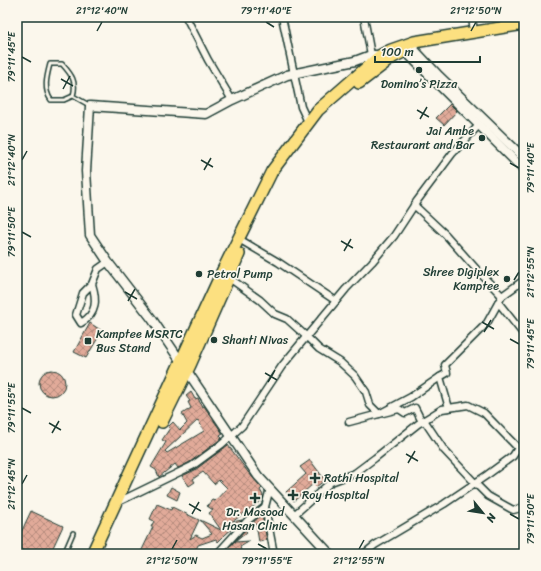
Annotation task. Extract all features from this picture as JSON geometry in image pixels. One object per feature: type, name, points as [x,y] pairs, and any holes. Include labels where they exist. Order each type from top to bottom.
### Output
[{"type":"highway","points":[[92,554],[120,500],[184,367],[229,269],[279,173],[318,110],[376,55],[474,33],[524,24]]},
{"type":"highway","points":[[229,269],[272,171],[310,124],[341,97],[407,48],[524,30]]},
{"type":"highway","points":[[99,554],[120,500]]},
{"type":"street","points":[[186,17],[208,60],[232,100]]},
{"type":"street","points":[[282,17],[301,107],[310,124]]},
{"type":"street","points":[[364,17],[376,55]]},
{"type":"street","points":[[472,17],[474,33]]},
{"type":"street","points":[[407,48],[479,125],[524,170]]},
{"type":"street","points":[[407,48],[524,158]]},
{"type":"street","points":[[330,554],[258,476],[152,319],[108,262],[90,235],[86,171],[90,106],[206,114],[232,100],[287,75],[356,61],[376,55],[393,57]]},
{"type":"street","points":[[120,500],[192,466],[242,426],[282,366],[394,236],[414,205],[452,154],[479,125]]},
{"type":"street","points":[[414,205],[445,234],[502,296]]},
{"type":"street","points":[[244,242],[278,262],[336,302]]},
{"type":"street","points":[[92,284],[96,295],[95,305],[89,319],[82,323],[76,315],[83,293],[92,284],[98,269],[108,262]]},
{"type":"street","points":[[229,269],[275,314],[287,319],[320,349],[340,362],[355,376],[366,392],[370,405],[379,414]]},
{"type":"street","points":[[379,414],[411,397],[447,373],[446,365],[487,323],[502,296],[524,280]]},
{"type":"street","points":[[498,302],[524,335]]},
{"type":"street","points":[[440,377],[449,408]]},
{"type":"street","points":[[294,515],[330,482],[355,473],[423,421],[442,409],[468,405],[484,413],[521,448],[524,455]]},
{"type":"street","points":[[349,422],[399,409],[405,413],[415,408],[444,450],[488,496],[513,510],[520,508],[524,504]]},
{"type":"street","points":[[364,554],[374,545],[444,504],[513,456],[521,448]]},
{"type":"street","points":[[270,488],[265,507],[274,554]]},
{"type":"street","points":[[217,554],[248,520],[265,507]]},
{"type":"lane","points":[[50,64],[62,64],[72,74],[75,88],[72,96],[64,100],[51,100],[46,94],[50,64]]},
{"type":"lane","points":[[72,96],[90,106]]},
{"type":"lane","points":[[64,554],[73,533]]},
{"type":"building","points":[[450,104],[457,111],[444,125],[436,118]]},
{"type":"building","name":"Kamptee MSRTC Bus Stand","points":[[90,323],[102,331],[86,358],[74,352]]},
{"type":"building","points":[[52,370],[61,374],[65,383],[61,392],[52,396],[43,392],[39,383],[43,374]]},
{"type":"building","points":[[191,392],[195,399],[198,398],[202,407],[204,406],[223,434],[220,436],[222,438],[190,462],[178,468],[175,464],[159,477],[156,470],[151,467],[166,442],[162,440],[170,428],[168,427],[173,422],[180,430],[187,423],[182,414],[191,408],[188,402],[190,401],[186,396]],"holes":[[[198,420],[204,431],[167,453],[165,451]]]},
{"type":"building","points":[[228,445],[262,488],[260,490],[263,495],[262,500],[232,522],[242,520],[218,542],[216,539],[198,545],[194,554],[147,554],[141,552],[153,527],[151,527],[154,521],[150,519],[157,504],[171,510],[172,507],[199,520],[190,539],[196,535],[202,538],[212,534],[200,520],[221,530],[209,513],[213,510],[207,506],[212,500],[215,501],[227,488],[219,480],[214,484],[203,472],[193,479],[195,482],[189,486],[182,476],[195,470]]},
{"type":"building","points":[[310,460],[325,480],[316,487],[313,484],[294,501],[286,492],[306,474],[300,467]]},
{"type":"building","points":[[171,487],[180,492],[177,500],[167,495]]},
{"type":"building","points":[[31,511],[63,526],[50,554],[32,554],[17,547],[17,541]]},
{"type":"building","points":[[262,515],[267,540],[259,542],[256,524],[254,525],[254,521]]},
{"type":"building","points":[[245,530],[247,532],[235,542],[250,541],[240,547],[242,554],[223,554]]},
{"type":"railway","points":[[17,26],[18,17]]},
{"type":"place","name":"Domino’s Pizza","points":[[419,70]]},
{"type":"place","name":"Jai Ambe Restaurant and Bar","points":[[482,138]]},
{"type":"place","name":"Petrol Pump","points":[[199,274]]},
{"type":"place","name":"Shree Digiplex Kamptee","points":[[507,279]]},
{"type":"place","name":"Shanti Nivas","points":[[214,340]]},
{"type":"place","name":"Kamptee MSRTC Bus Stand","points":[[88,341]]},
{"type":"place","name":"Rathi Hospital","points":[[315,478]]},
{"type":"place","name":"Roy Hospital","points":[[293,495]]},
{"type":"place","name":"Dr. Masood Hasan Clinic","points":[[255,498]]}]
